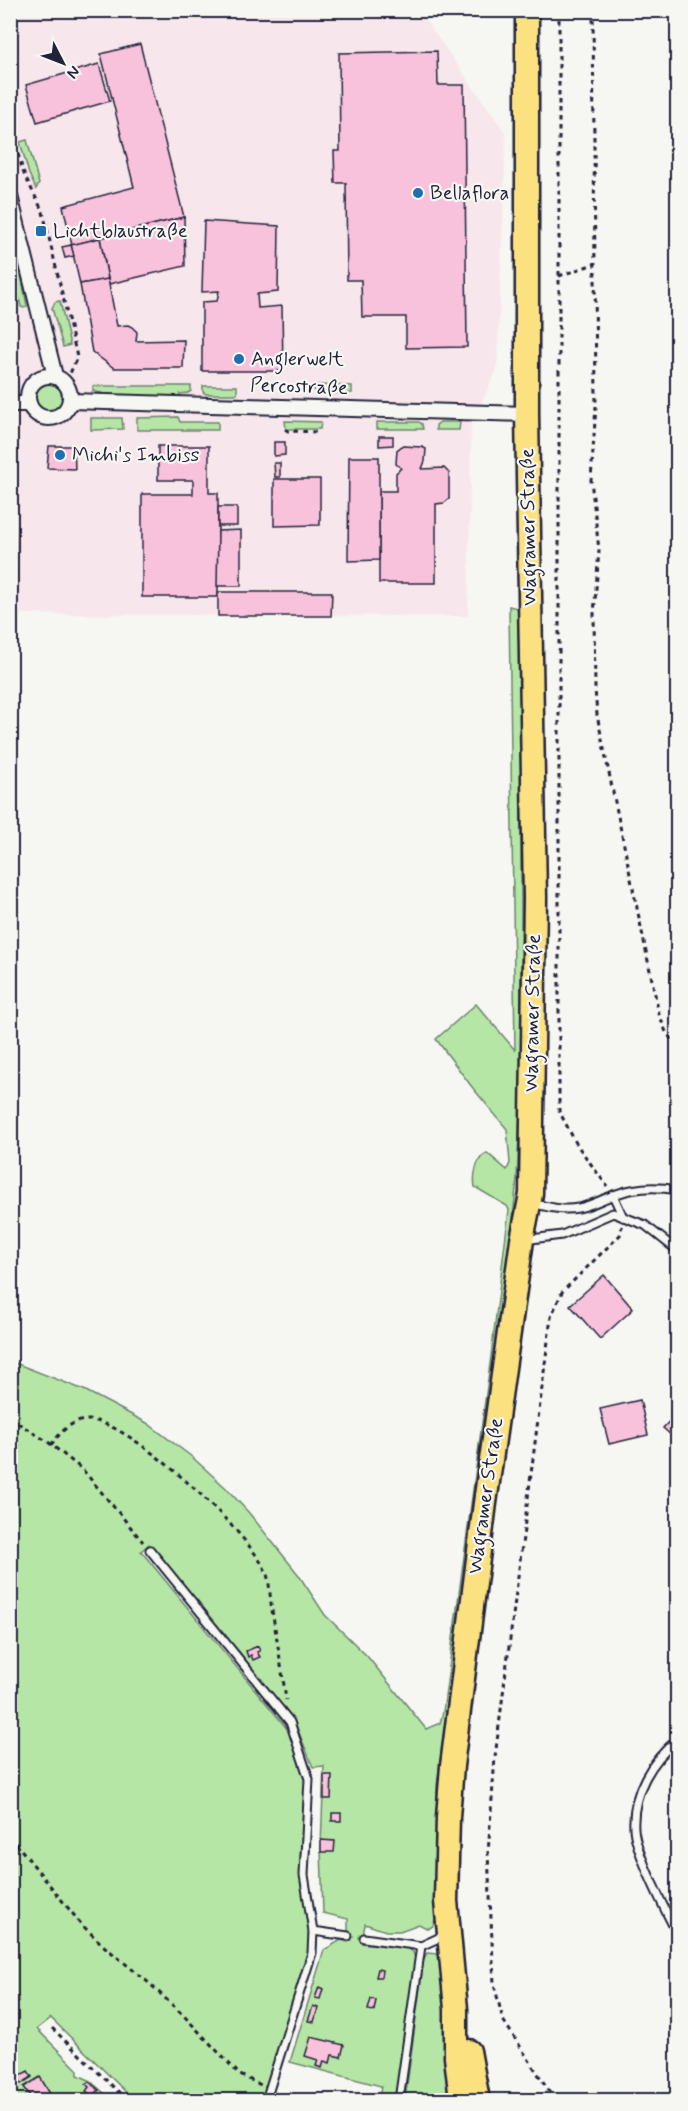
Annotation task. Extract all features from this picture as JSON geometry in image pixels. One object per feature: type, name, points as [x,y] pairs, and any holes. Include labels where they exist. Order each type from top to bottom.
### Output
[{"type":"main road","name":"Wagramer Straße","points":[[461,2100],[456,2057],[456,2009],[446,1901],[448,1818],[452,1766],[484,1503],[529,1202],[535,898],[527,414],[527,10]]},
{"type":"main road","name":"Wagramer Straße","points":[[456,2009],[468,2042],[478,2100]]},
{"type":"street","points":[[10,196],[61,380],[70,393],[70,401],[65,411],[59,416],[50,418],[39,416],[28,404],[29,388],[35,380],[46,376],[61,380]]},
{"type":"street","name":"Percostraße","points":[[70,401],[527,414]]},
{"type":"street","points":[[10,404],[28,404]]},
{"type":"lane","points":[[529,1202],[550,1208],[576,1209],[592,1205],[632,1188],[653,1187],[678,1190]]},
{"type":"lane","points":[[613,1195],[624,1217]]},
{"type":"lane","points":[[522,1240],[561,1235],[613,1213],[645,1225],[678,1251]]},
{"type":"lane","points":[[150,1550],[290,1722],[309,1779],[304,1875],[313,1931],[312,1953],[266,2100]]},
{"type":"lane","points":[[678,1740],[646,1774],[635,1802],[634,1830],[645,1862],[678,1935]]},
{"type":"lane","points":[[313,1931],[348,1936]]},
{"type":"lane","points":[[364,1938],[421,1946],[448,1934]]},
{"type":"lane","points":[[399,2100],[421,1946]]},
{"type":"path","points":[[559,10],[559,1111],[577,1145],[613,1195]]},
{"type":"path","points":[[593,10],[596,406],[591,480],[599,550],[594,614],[597,715],[659,1014],[666,1032],[678,1048]]},
{"type":"path","points":[[10,128],[24,174],[43,212],[77,357],[61,380]]},
{"type":"path","points":[[559,276],[594,264]]},
{"type":"path","points":[[285,429],[319,432]]},
{"type":"path","points":[[555,2100],[503,2020],[494,1984],[488,1853],[497,1746],[551,1317],[562,1292],[620,1235],[624,1217]]},
{"type":"path","points":[[10,1418],[83,1470],[150,1550]]},
{"type":"path","points":[[51,1445],[61,1432],[75,1422],[90,1419],[111,1426],[136,1441],[219,1512],[251,1549],[266,1574],[290,1722]]},
{"type":"path","points":[[10,1836],[89,1932],[149,1983],[240,2075],[270,2089]]},
{"type":"path","points":[[52,2028],[127,2100]]},
{"type":"shaded area","points":[[11,11],[419,11],[506,134],[497,369],[471,425],[468,616],[11,614]]},
{"type":"green space","points":[[27,140],[39,184],[36,189],[20,142]]},
{"type":"green space","points":[[11,256],[18,257],[27,306],[24,308],[21,307],[11,263]]},
{"type":"green space","points":[[60,301],[70,345],[63,347],[52,308],[55,302]]},
{"type":"green space","points":[[49,384],[59,388],[63,398],[59,408],[49,412],[39,408],[35,398],[39,388]]},
{"type":"green space","points":[[314,385],[352,386],[352,393],[317,394]]},
{"type":"green space","points":[[93,386],[191,386],[191,391],[180,394],[178,398],[105,394],[93,391]]},
{"type":"green space","points":[[203,386],[237,386],[237,394],[206,394],[203,392]]},
{"type":"green space","points":[[178,417],[180,422],[218,422],[218,430],[137,430],[137,418]]},
{"type":"green space","points":[[91,418],[122,418],[123,429],[91,430]]},
{"type":"green space","points":[[285,421],[321,422],[320,429],[286,429]]},
{"type":"green space","points":[[377,422],[419,422],[423,429],[377,429]]},
{"type":"green space","points":[[440,422],[460,422],[459,430],[436,430],[436,425]]},
{"type":"green space","points":[[509,606],[521,609],[521,1089],[517,1178],[510,1247],[437,1785],[436,1917],[433,1926],[428,1929],[419,1924],[400,1931],[386,1931],[365,1924],[362,1943],[407,1948],[413,1952],[415,1958],[396,2100],[379,2100],[381,2086],[290,2062],[324,1950],[341,1940],[348,1942],[348,1919],[323,1913],[321,1847],[324,1766],[313,1767],[295,1723],[149,1544],[141,1551],[289,1731],[305,1781],[300,1861],[309,1921],[309,1946],[291,2016],[263,2100],[134,2100],[51,2018],[37,2029],[78,2070],[78,2075],[89,2080],[112,2100],[11,2100],[10,1361],[84,1390],[147,1423],[192,1457],[249,1513],[298,1574],[325,1615],[367,1656],[426,1729],[440,1723],[509,1210],[507,1206],[475,1187],[474,1178],[480,1159],[487,1153],[507,1170],[510,1163],[507,1129],[436,1039],[476,1004],[515,1050]]},
{"type":"green space","points":[[427,1953],[438,1954],[440,1958],[454,2100],[405,2100],[424,1958]]},
{"type":"building","points":[[64,10],[84,10],[65,16]]},
{"type":"building","points":[[140,44],[184,217],[72,245],[63,206],[134,187],[101,54]]},
{"type":"building","points":[[437,51],[438,85],[464,85],[467,347],[406,348],[406,317],[362,317],[361,280],[347,280],[346,183],[335,183],[334,151],[340,151],[339,53]]},
{"type":"building","points":[[99,64],[110,101],[37,122],[26,85]]},
{"type":"building","points":[[184,217],[185,266],[109,284],[100,238]]},
{"type":"building","points":[[204,221],[279,226],[278,292],[257,294],[258,308],[282,306],[283,371],[202,371],[202,302],[217,301],[219,291],[202,292]]},
{"type":"building","points":[[100,238],[108,279],[80,284],[71,245]]},
{"type":"building","points":[[71,245],[74,256],[65,258],[62,247]]},
{"type":"building","points":[[108,279],[117,326],[132,327],[137,332],[136,341],[184,340],[183,368],[114,368],[92,352],[80,284]]},
{"type":"building","points":[[10,333],[15,355],[10,361]]},
{"type":"building","points":[[379,436],[393,436],[393,445],[379,446]]},
{"type":"building","points":[[274,442],[285,442],[285,455],[274,456]]},
{"type":"building","points":[[12,444],[16,581],[10,581],[10,445]]},
{"type":"building","points":[[49,446],[74,446],[75,469],[47,468]]},
{"type":"building","points":[[158,446],[209,446],[209,493],[218,493],[218,597],[142,597],[142,494],[193,494],[193,480],[158,480]]},
{"type":"building","points":[[402,446],[426,449],[422,469],[444,468],[449,473],[449,499],[444,503],[436,504],[436,583],[379,583],[379,491],[396,491],[396,473],[401,468],[396,464],[397,450]]},
{"type":"building","points":[[349,457],[379,457],[379,560],[348,561]]},
{"type":"building","points":[[274,463],[280,463],[280,477],[275,477]]},
{"type":"building","points":[[274,479],[320,479],[320,525],[274,526]]},
{"type":"building","points":[[218,507],[237,507],[237,526],[218,526]]},
{"type":"building","points":[[241,530],[241,586],[217,586],[218,531]]},
{"type":"building","points":[[218,592],[332,592],[331,616],[218,616]]},
{"type":"building","points":[[604,1275],[633,1309],[600,1339],[570,1305]]},
{"type":"building","points":[[640,1400],[648,1435],[609,1444],[600,1409]]},
{"type":"building","points":[[678,1412],[678,1428],[671,1435],[663,1428]]},
{"type":"building","points":[[258,1646],[260,1651],[257,1652],[260,1657],[253,1660],[251,1655],[248,1657],[246,1651]]},
{"type":"building","points":[[324,1775],[332,1775],[331,1799],[324,1799]]},
{"type":"building","points":[[332,1813],[341,1813],[341,1821],[332,1821]]},
{"type":"building","points":[[321,1840],[335,1841],[334,1852],[321,1852]]},
{"type":"building","points":[[378,1969],[382,1970],[381,1977],[376,1977]]},
{"type":"building","points":[[319,1987],[323,1989],[320,1999],[315,1998]]},
{"type":"building","points":[[371,1999],[376,2000],[374,2011],[368,2010]]},
{"type":"building","points":[[313,2006],[318,2008],[314,2022],[308,2021]]},
{"type":"building","points":[[311,2037],[344,2045],[341,2057],[332,2055],[330,2063],[324,2061],[322,2068],[316,2066],[318,2060],[305,2056]]},
{"type":"building","points":[[10,2044],[17,2054],[12,2058],[10,2055]]},
{"type":"building","points":[[28,2071],[32,2077],[21,2084],[17,2077]]},
{"type":"building","points":[[40,2077],[52,2097],[45,2100],[40,2096],[32,2099],[24,2087]]},
{"type":"building","points":[[89,2082],[99,2090],[93,2096],[86,2091],[89,2087],[86,2084]]},
{"type":"place","name":"Bellaflora","points":[[418,193]]},
{"type":"place","name":"Lichtblaustraße","points":[[41,231]]},
{"type":"place","name":"Anglerwelt","points":[[239,359]]},
{"type":"place","name":"Michi's Imbiss","points":[[60,455]]}]
